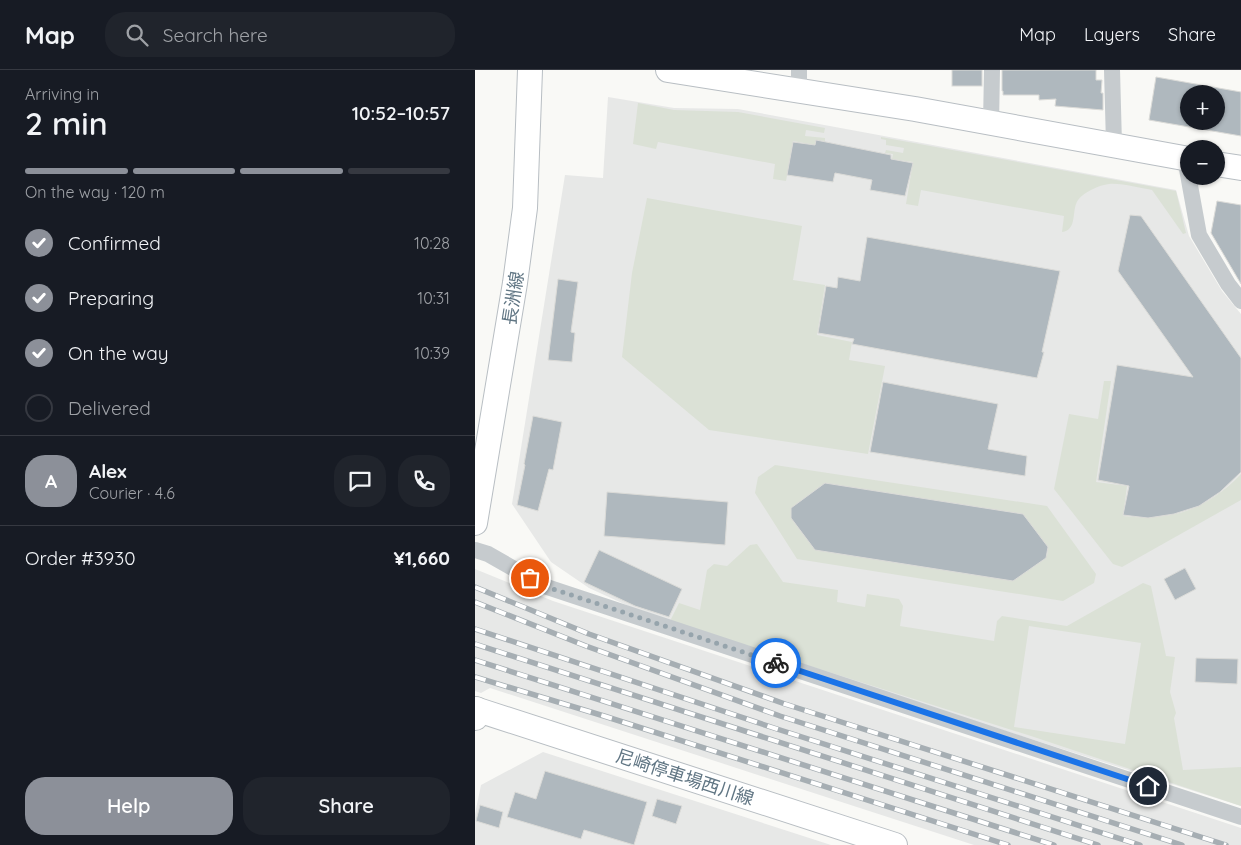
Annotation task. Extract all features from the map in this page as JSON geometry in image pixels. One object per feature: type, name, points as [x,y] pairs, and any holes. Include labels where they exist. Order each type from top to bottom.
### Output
[{"type":"street","name":"長洲線","points":[[475,523],[515,283],[525,208],[530,70]]},
{"type":"street","points":[[668,70],[799,80],[991,124],[1180,157]]},
{"type":"street","points":[[991,124],[992,70]]},
{"type":"street","points":[[1112,70],[1114,144]]},
{"type":"street","points":[[1225,165],[1241,168]]},
{"type":"street","points":[[1191,185],[1199,236],[1228,284],[1241,300]]},
{"type":"street","points":[[475,550],[488,554],[544,586],[1241,817]]},
{"type":"street","name":"尼崎停車場西川線","points":[[475,712],[895,845]]},
{"type":"shaded area","points":[[608,97],[674,108],[738,109],[1176,190],[1189,236],[1222,291],[1241,314],[1241,806],[786,661],[788,654],[769,649],[767,656],[668,624],[589,588],[551,562],[512,504],[565,175],[603,178]]},
{"type":"shaded area","points":[[638,103],[674,110],[738,112],[825,128],[824,133],[806,130],[805,136],[825,138],[825,141],[816,140],[815,145],[793,141],[786,181],[773,179],[775,164],[658,142],[656,149],[633,144]]},
{"type":"shaded area","points":[[881,137],[1176,191],[1186,233],[1183,234],[1152,190],[1120,184],[1101,186],[1084,194],[1076,204],[1070,228],[1062,232],[1064,216],[921,190],[918,206],[906,204],[913,162],[892,159],[893,154],[885,153],[886,150],[903,153],[904,148],[886,145],[886,140],[881,139]]},
{"type":"shaded area","points":[[647,198],[802,226],[793,280],[825,285],[817,335],[852,342],[849,360],[885,366],[868,454],[709,430],[622,357],[632,273]]},
{"type":"shaded area","points":[[1104,381],[1111,381],[1096,482],[1127,486],[1123,516],[1157,517],[1173,515],[1188,510],[1215,496],[1241,474],[1241,500],[1122,567],[1113,564],[1054,489],[1069,414],[1098,419]]},
{"type":"shaded area","points":[[775,465],[1047,506],[1096,574],[1094,583],[1063,601],[797,559],[755,493],[758,477]],"holes":[[[825,483],[1023,514],[1045,543],[1044,549],[1048,550],[1047,555],[1043,555],[1042,561],[1013,581],[815,550],[793,521],[795,515],[791,514],[791,509],[795,510],[796,504]]]},
{"type":"shaded area","points":[[757,544],[783,582],[838,590],[837,602],[865,607],[867,594],[899,599],[903,606],[900,626],[994,641],[997,621],[1002,616],[1067,626],[1143,583],[1151,586],[1166,656],[1175,657],[1170,692],[1176,713],[1174,718],[1183,770],[1241,767],[1241,806],[1031,736],[788,659],[789,654],[768,648],[766,655],[669,623],[679,603],[700,610],[707,570],[714,564],[727,566],[750,545]],"holes":[[[1029,626],[1141,643],[1125,744],[1014,727]]]},
{"type":"shaded area","points":[[475,569],[553,601],[1241,828],[1241,845],[974,845],[490,688],[481,693],[475,691]]},
{"type":"shaded area","points":[[543,752],[831,845],[475,845],[475,814],[481,785]]},
{"type":"building","points":[[952,70],[982,70],[982,86],[952,86]]},
{"type":"building","points":[[1002,70],[1096,70],[1096,80],[1102,80],[1103,110],[1055,106],[1056,99],[1039,100],[1039,95],[1003,95]]},
{"type":"building","points":[[1156,77],[1201,85],[1180,85],[1180,125],[1149,120]]},
{"type":"building","points":[[1225,89],[1241,92],[1241,136],[1206,130],[1225,130]]},
{"type":"building","points":[[816,140],[891,155],[891,159],[913,163],[905,196],[870,190],[872,180],[835,173],[833,182],[787,175],[793,142],[815,145]]},
{"type":"building","points":[[1217,201],[1241,205],[1241,284],[1211,233]]},
{"type":"building","points":[[1130,215],[1141,216],[1241,358],[1241,472],[1220,492],[1199,506],[1174,514],[1148,518],[1123,515],[1129,486],[1098,480],[1117,365],[1193,377],[1118,271]]},
{"type":"building","points":[[867,237],[1060,271],[1037,378],[852,344],[854,339],[818,333],[826,286],[837,288],[838,277],[860,281]]},
{"type":"building","points":[[558,279],[578,282],[571,332],[575,333],[572,362],[548,360]]},
{"type":"building","points":[[883,382],[998,404],[988,449],[1027,456],[1025,476],[870,452]]},
{"type":"building","points":[[533,416],[562,422],[553,470],[549,469],[538,511],[517,505]]},
{"type":"building","points":[[825,483],[1023,514],[1048,547],[1046,558],[1013,581],[815,550],[791,518],[791,508]]},
{"type":"building","points":[[607,492],[728,502],[725,545],[604,536]]},
{"type":"building","points":[[599,550],[682,589],[669,617],[635,606],[584,582]]},
{"type":"building","points":[[1185,568],[1196,589],[1175,600],[1164,579]]},
{"type":"building","points":[[1196,658],[1238,659],[1237,684],[1195,682]]},
{"type":"building","points":[[545,771],[647,802],[634,845],[584,830],[581,839],[507,817],[515,792],[536,799]]},
{"type":"building","points":[[657,799],[682,806],[676,824],[652,816]]},
{"type":"building","points":[[480,805],[503,812],[499,828],[476,821]]},
{"type":"railway","points":[[475,587],[589,634],[785,704],[1226,845]]},
{"type":"railway","points":[[475,602],[586,646],[780,716],[1182,845]]},
{"type":"railway","points":[[475,629],[777,729],[1140,845]]},
{"type":"railway","points":[[475,644],[1098,845]]},
{"type":"railway","points":[[475,660],[1054,845]]},
{"type":"railway","points":[[475,677],[604,716],[1008,845]]},
{"type":"way so far","points":[[530,578],[544,586],[776,663]]},
{"type":"route","points":[[776,663],[1148,786]]}]
